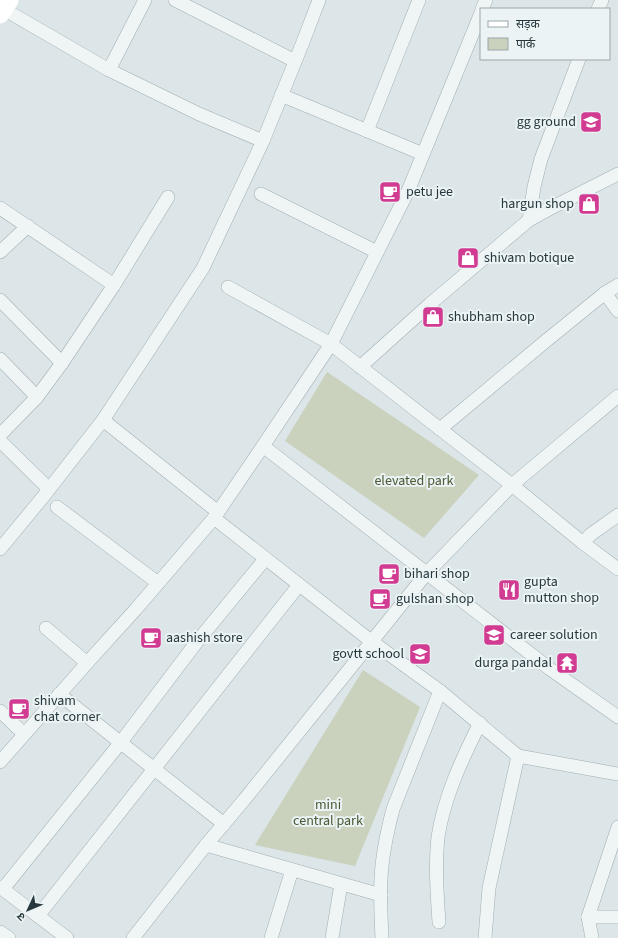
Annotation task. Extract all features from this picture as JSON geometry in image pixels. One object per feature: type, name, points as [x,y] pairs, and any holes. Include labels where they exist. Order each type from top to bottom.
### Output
[{"type":"street","points":[[109,70],[145,0]]},
{"type":"street","points":[[176,0],[295,61]]},
{"type":"street","points":[[0,548],[49,490],[103,420],[203,268],[263,141],[319,0]]},
{"type":"street","points":[[368,131],[419,0]]},
{"type":"street","points":[[3,7],[109,70],[199,114],[263,141]]},
{"type":"street","points":[[0,762],[136,609],[216,515],[264,446],[331,344],[408,191],[480,14]]},
{"type":"street","points":[[529,220],[534,187],[541,159],[579,60]]},
{"type":"street","points":[[281,95],[423,154]]},
{"type":"street","points":[[360,367],[430,304],[529,220],[618,174]]},
{"type":"street","points":[[261,194],[377,252]]},
{"type":"street","points":[[0,435],[37,397],[62,363],[114,285],[168,197]]},
{"type":"street","points":[[0,208],[114,285]]},
{"type":"street","points":[[0,252],[28,226]]},
{"type":"street","points":[[440,429],[605,293],[618,285]]},
{"type":"street","points":[[228,287],[331,344],[618,569]]},
{"type":"street","points":[[605,293],[618,311]]},
{"type":"street","points":[[0,300],[62,363]]},
{"type":"street","points":[[0,359],[37,397]]},
{"type":"street","points":[[133,938],[206,845],[426,574],[512,485],[618,396]]},
{"type":"street","points":[[103,420],[216,515],[265,559],[371,641],[440,691],[518,756],[618,774]]},
{"type":"street","points":[[0,440],[49,490]]},
{"type":"street","points":[[264,446],[426,574],[550,669],[618,717]]},
{"type":"street","points":[[57,507],[158,583]]},
{"type":"street","points":[[583,543],[590,535],[618,515]]},
{"type":"street","points":[[67,938],[1,888],[121,742],[196,643],[265,559]]},
{"type":"street","points":[[38,916],[299,585]]},
{"type":"street","points":[[46,628],[87,663]]},
{"type":"street","points":[[382,938],[381,879],[384,845],[393,809],[440,691]]},
{"type":"street","points":[[60,694],[224,824]]},
{"type":"street","points":[[0,711],[24,734]]},
{"type":"street","points":[[439,922],[436,887],[438,837],[448,796],[467,749],[480,723]]},
{"type":"street","points":[[485,938],[489,888],[518,756]]},
{"type":"street","points":[[592,938],[588,917],[618,827]]},
{"type":"street","points":[[206,845],[381,895]]},
{"type":"street","points":[[271,938],[292,870]]},
{"type":"street","points":[[332,938],[341,884]]},
{"type":"street","points":[[588,917],[618,917]]},
{"type":"street","points":[[0,932],[9,938]]},
{"type":"green space","name":"elevated park","points":[[327,372],[479,475],[424,538],[285,441]]},
{"type":"green space","name":"mini central park","points":[[363,670],[420,707],[355,866],[255,845]]},
{"type":"place","name":"gg ground","points":[[591,122]]},
{"type":"place","name":"petu jee","points":[[390,192]]},
{"type":"place","name":"hargun shop","points":[[589,204]]},
{"type":"place","name":"shivam botique","points":[[468,258]]},
{"type":"place","name":"shubham shop","points":[[433,317]]},
{"type":"place","name":"bihari shop","points":[[389,574]]},
{"type":"place","name":"gupta mutton shop","points":[[509,590]]},
{"type":"place","name":"gulshan shop","points":[[380,599]]},
{"type":"place","name":"career solution","points":[[494,635]]},
{"type":"place","name":"aashish store","points":[[151,638]]},
{"type":"place","name":"govtt school","points":[[420,654]]},
{"type":"place","name":"durga pandal","points":[[567,663]]},
{"type":"place","name":"shivam chat corner","points":[[19,709]]}]
